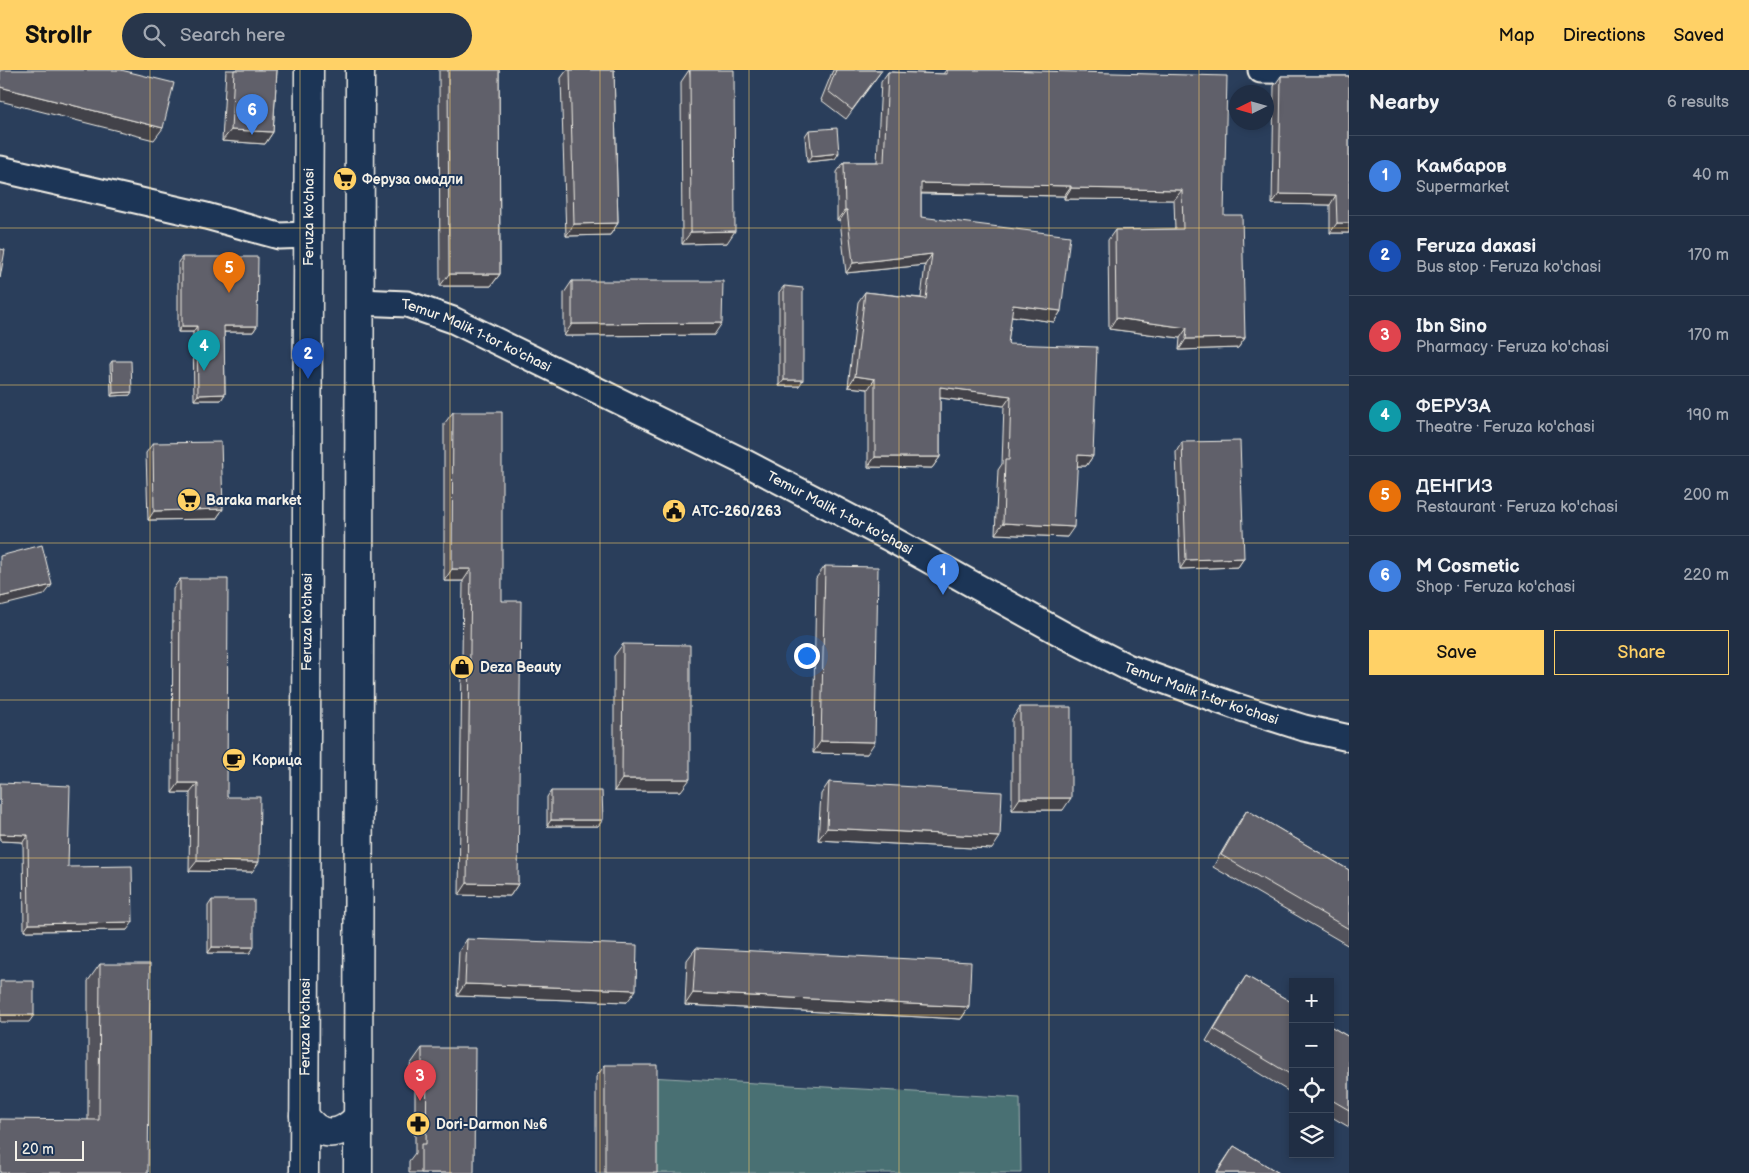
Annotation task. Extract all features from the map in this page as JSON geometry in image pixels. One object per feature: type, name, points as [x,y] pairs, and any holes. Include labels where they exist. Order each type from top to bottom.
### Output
[{"type":"main road","name":"Feruza ko'chasi","points":[[304,1173],[310,70]]},
{"type":"main road","points":[[358,1173],[360,70]]},
{"type":"main road","points":[[304,1115],[309,1123],[316,1128],[330,1133],[345,1129],[358,1117]]},
{"type":"street","points":[[1261,70],[1349,71]]},
{"type":"street","points":[[0,168],[206,216],[280,236],[309,235]]},
{"type":"street","name":"Temur Malik 1-tor ko'chasi","points":[[359,302],[407,304],[453,320],[744,462],[1127,667],[1287,723],[1349,738]]},
{"type":"green space","points":[[649,1077],[1020,1098],[1021,1173],[649,1173]]},
{"type":"building","points":[[0,70],[121,70],[174,83],[163,128],[0,87]]},
{"type":"building","points":[[234,70],[277,70],[273,132],[231,130]]},
{"type":"building","points":[[448,70],[499,70],[500,274],[449,274]]},
{"type":"building","points":[[570,70],[614,70],[618,223],[574,224]]},
{"type":"building","points":[[690,70],[734,70],[735,231],[691,232]]},
{"type":"building","points":[[836,70],[882,70],[852,110],[828,91]]},
{"type":"building","points":[[947,70],[1227,76],[1224,215],[1242,215],[1245,338],[1186,339],[1187,328],[1116,318],[1115,230],[1183,229],[1182,190],[921,183],[921,217],[1070,236],[1061,311],[1013,305],[1008,344],[1097,347],[1093,456],[1078,455],[1074,527],[1003,523],[1005,460],[1009,460],[1011,396],[940,387],[940,457],[875,457],[875,379],[855,376],[865,292],[926,299],[932,254],[853,263],[847,210],[845,210],[844,162],[884,162],[888,72],[947,74]]},
{"type":"building","points":[[1281,76],[1349,76],[1349,223],[1337,223],[1336,195],[1279,194]]},
{"type":"building","points":[[837,128],[839,153],[812,156],[809,130]]},
{"type":"building","points":[[0,249],[5,250],[0,278]]},
{"type":"building","points":[[182,257],[258,257],[257,326],[224,326],[225,394],[198,395],[197,326],[182,326]]},
{"type":"building","points":[[572,281],[723,281],[722,323],[572,324]]},
{"type":"building","points":[[784,286],[803,288],[803,380],[784,380]]},
{"type":"building","points":[[112,361],[131,361],[132,392],[113,393]]},
{"type":"building","points":[[453,412],[502,412],[502,601],[521,601],[518,884],[467,883],[471,569],[452,569]]},
{"type":"building","points":[[1240,441],[1244,558],[1186,560],[1182,442]]},
{"type":"building","points":[[221,442],[223,509],[154,511],[153,443]]},
{"type":"building","points":[[42,545],[52,585],[0,597],[0,556]]},
{"type":"building","points":[[825,566],[878,567],[875,742],[821,741]]},
{"type":"building","points":[[180,579],[228,579],[227,797],[260,797],[259,862],[197,861],[198,783],[179,783]]},
{"type":"building","points":[[623,644],[690,645],[690,779],[622,779]]},
{"type":"building","points":[[1020,707],[1071,707],[1071,798],[1020,798]]},
{"type":"building","points":[[829,782],[1002,792],[1000,837],[827,828]]},
{"type":"building","points":[[0,783],[70,786],[68,867],[132,866],[133,922],[29,924],[28,835],[0,834]]},
{"type":"building","points":[[551,791],[602,791],[603,820],[551,820]]},
{"type":"building","points":[[1247,810],[1349,870],[1349,929],[1221,855]]},
{"type":"building","points":[[212,900],[254,900],[254,947],[212,947]]},
{"type":"building","points":[[467,939],[637,945],[636,990],[465,984]]},
{"type":"building","points":[[696,948],[971,962],[969,1007],[693,993]]},
{"type":"building","points":[[100,964],[150,964],[148,1173],[0,1173],[0,1119],[99,1120]]},
{"type":"building","points":[[1246,976],[1289,1001],[1289,1074],[1214,1029]]},
{"type":"building","points":[[0,981],[34,981],[34,1015],[0,1015]]},
{"type":"building","points":[[1334,1028],[1349,1037],[1349,1110],[1334,1101]]},
{"type":"building","points":[[422,1048],[475,1048],[474,1173],[421,1173],[421,1144],[426,1144],[427,1066],[422,1066]]},
{"type":"building","points":[[605,1065],[657,1065],[657,1173],[605,1173]]},
{"type":"building","points":[[1234,1146],[1279,1173],[1217,1173]]},
{"type":"place","name":"M Cosmetic","points":[[252,135]]},
{"type":"place","name":"Феруза омадли","points":[[345,179]]},
{"type":"place","name":"ДЕНГИЗ","points":[[229,293]]},
{"type":"place","name":"ФЕРУЗА","points":[[204,371]]},
{"type":"place","name":"Feruza daxasi","points":[[308,379]]},
{"type":"place","name":"Baraka market","points":[[189,500]]},
{"type":"place","name":"АТС-260/263","points":[[674,511]]},
{"type":"place","name":"Камбаров","points":[[943,595]]},
{"type":"place","name":"Deza Beauty","points":[[462,667]]},
{"type":"place","name":"Корица","points":[[234,760]]},
{"type":"place","name":"Ibn Sino","points":[[420,1101]]},
{"type":"place","name":"Dori-Darmon №6","points":[[418,1124]]}]
